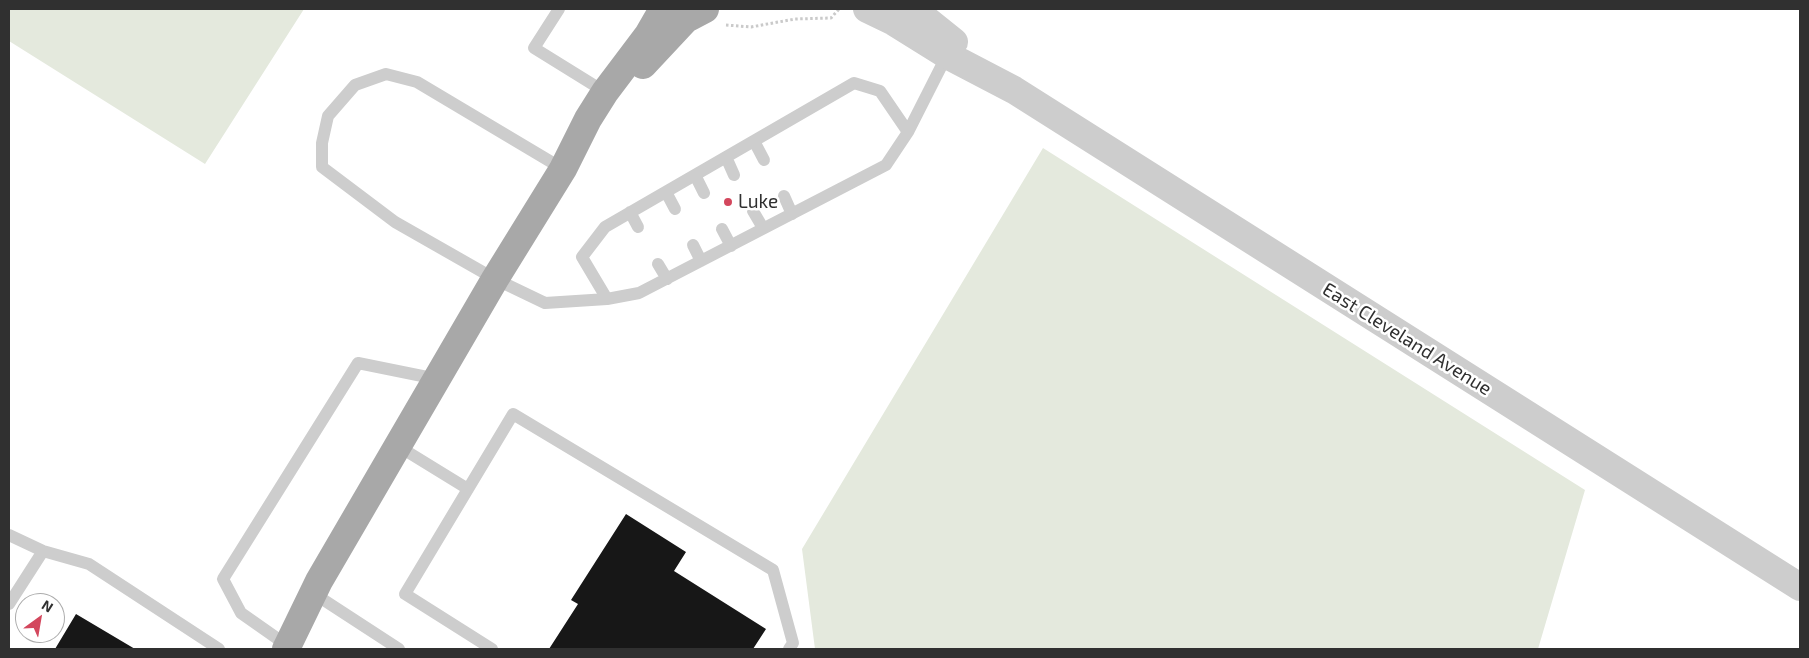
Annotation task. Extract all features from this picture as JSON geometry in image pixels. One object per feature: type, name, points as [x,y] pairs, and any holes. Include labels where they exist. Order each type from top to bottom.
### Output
[{"type":"main road","points":[[287,647],[313,593],[495,279],[563,169],[588,119],[605,92],[648,35],[663,9]]},
{"type":"main road","points":[[563,169],[645,63],[686,19],[715,17]]},
{"type":"street","name":"East Cleveland Avenue","points":[[867,9],[894,22],[947,55],[1014,90],[1800,587]]},
{"type":"street","name":"East Cleveland Avenue","points":[[913,9],[1014,90]]},
{"type":"lane","points":[[559,9],[534,48],[605,92]]},
{"type":"lane","points":[[563,169],[417,82],[386,74],[355,85],[328,116],[322,143],[322,167],[395,222],[495,279],[545,303],[607,299],[639,293],[886,165],[908,132],[947,55]]},
{"type":"lane","points":[[607,299],[582,257],[605,227],[854,83],[880,91],[908,132]]},
{"type":"lane","points":[[754,141],[764,160]]},
{"type":"lane","points":[[726,157],[734,175]]},
{"type":"lane","points":[[695,175],[704,193]]},
{"type":"lane","points":[[666,192],[675,209]]},
{"type":"lane","points":[[784,196],[792,214]]},
{"type":"lane","points":[[753,211],[763,228]]},
{"type":"lane","points":[[630,212],[638,227]]},
{"type":"lane","points":[[722,229],[731,246]]},
{"type":"lane","points":[[693,245],[701,261]]},
{"type":"lane","points":[[658,264],[667,279]]},
{"type":"lane","points":[[287,647],[241,613],[223,579],[358,363],[437,379]]},
{"type":"lane","points":[[492,649],[405,594],[513,414],[773,570],[793,643],[789,649]]},
{"type":"lane","points":[[398,446],[468,489]]},
{"type":"lane","points":[[9,535],[43,551],[89,564],[219,649]]},
{"type":"lane","points":[[9,604],[43,551]]},
{"type":"lane","points":[[313,593],[399,649]]},
{"type":"path","points":[[715,17],[751,27],[795,20],[831,18],[839,9]]},
{"type":"shaded area","points":[[9,9],[304,9],[205,164],[9,41]]},
{"type":"shaded area","points":[[1043,148],[1585,490],[1538,649],[815,649],[802,549]]},
{"type":"building","points":[[626,514],[686,552],[674,571],[766,629],[753,649],[549,649],[578,604],[571,600]]},
{"type":"building","points":[[76,614],[135,649],[55,649],[59,643],[65,643],[65,632]]},
{"type":"place","name":"Luke","points":[[728,202]]}]
